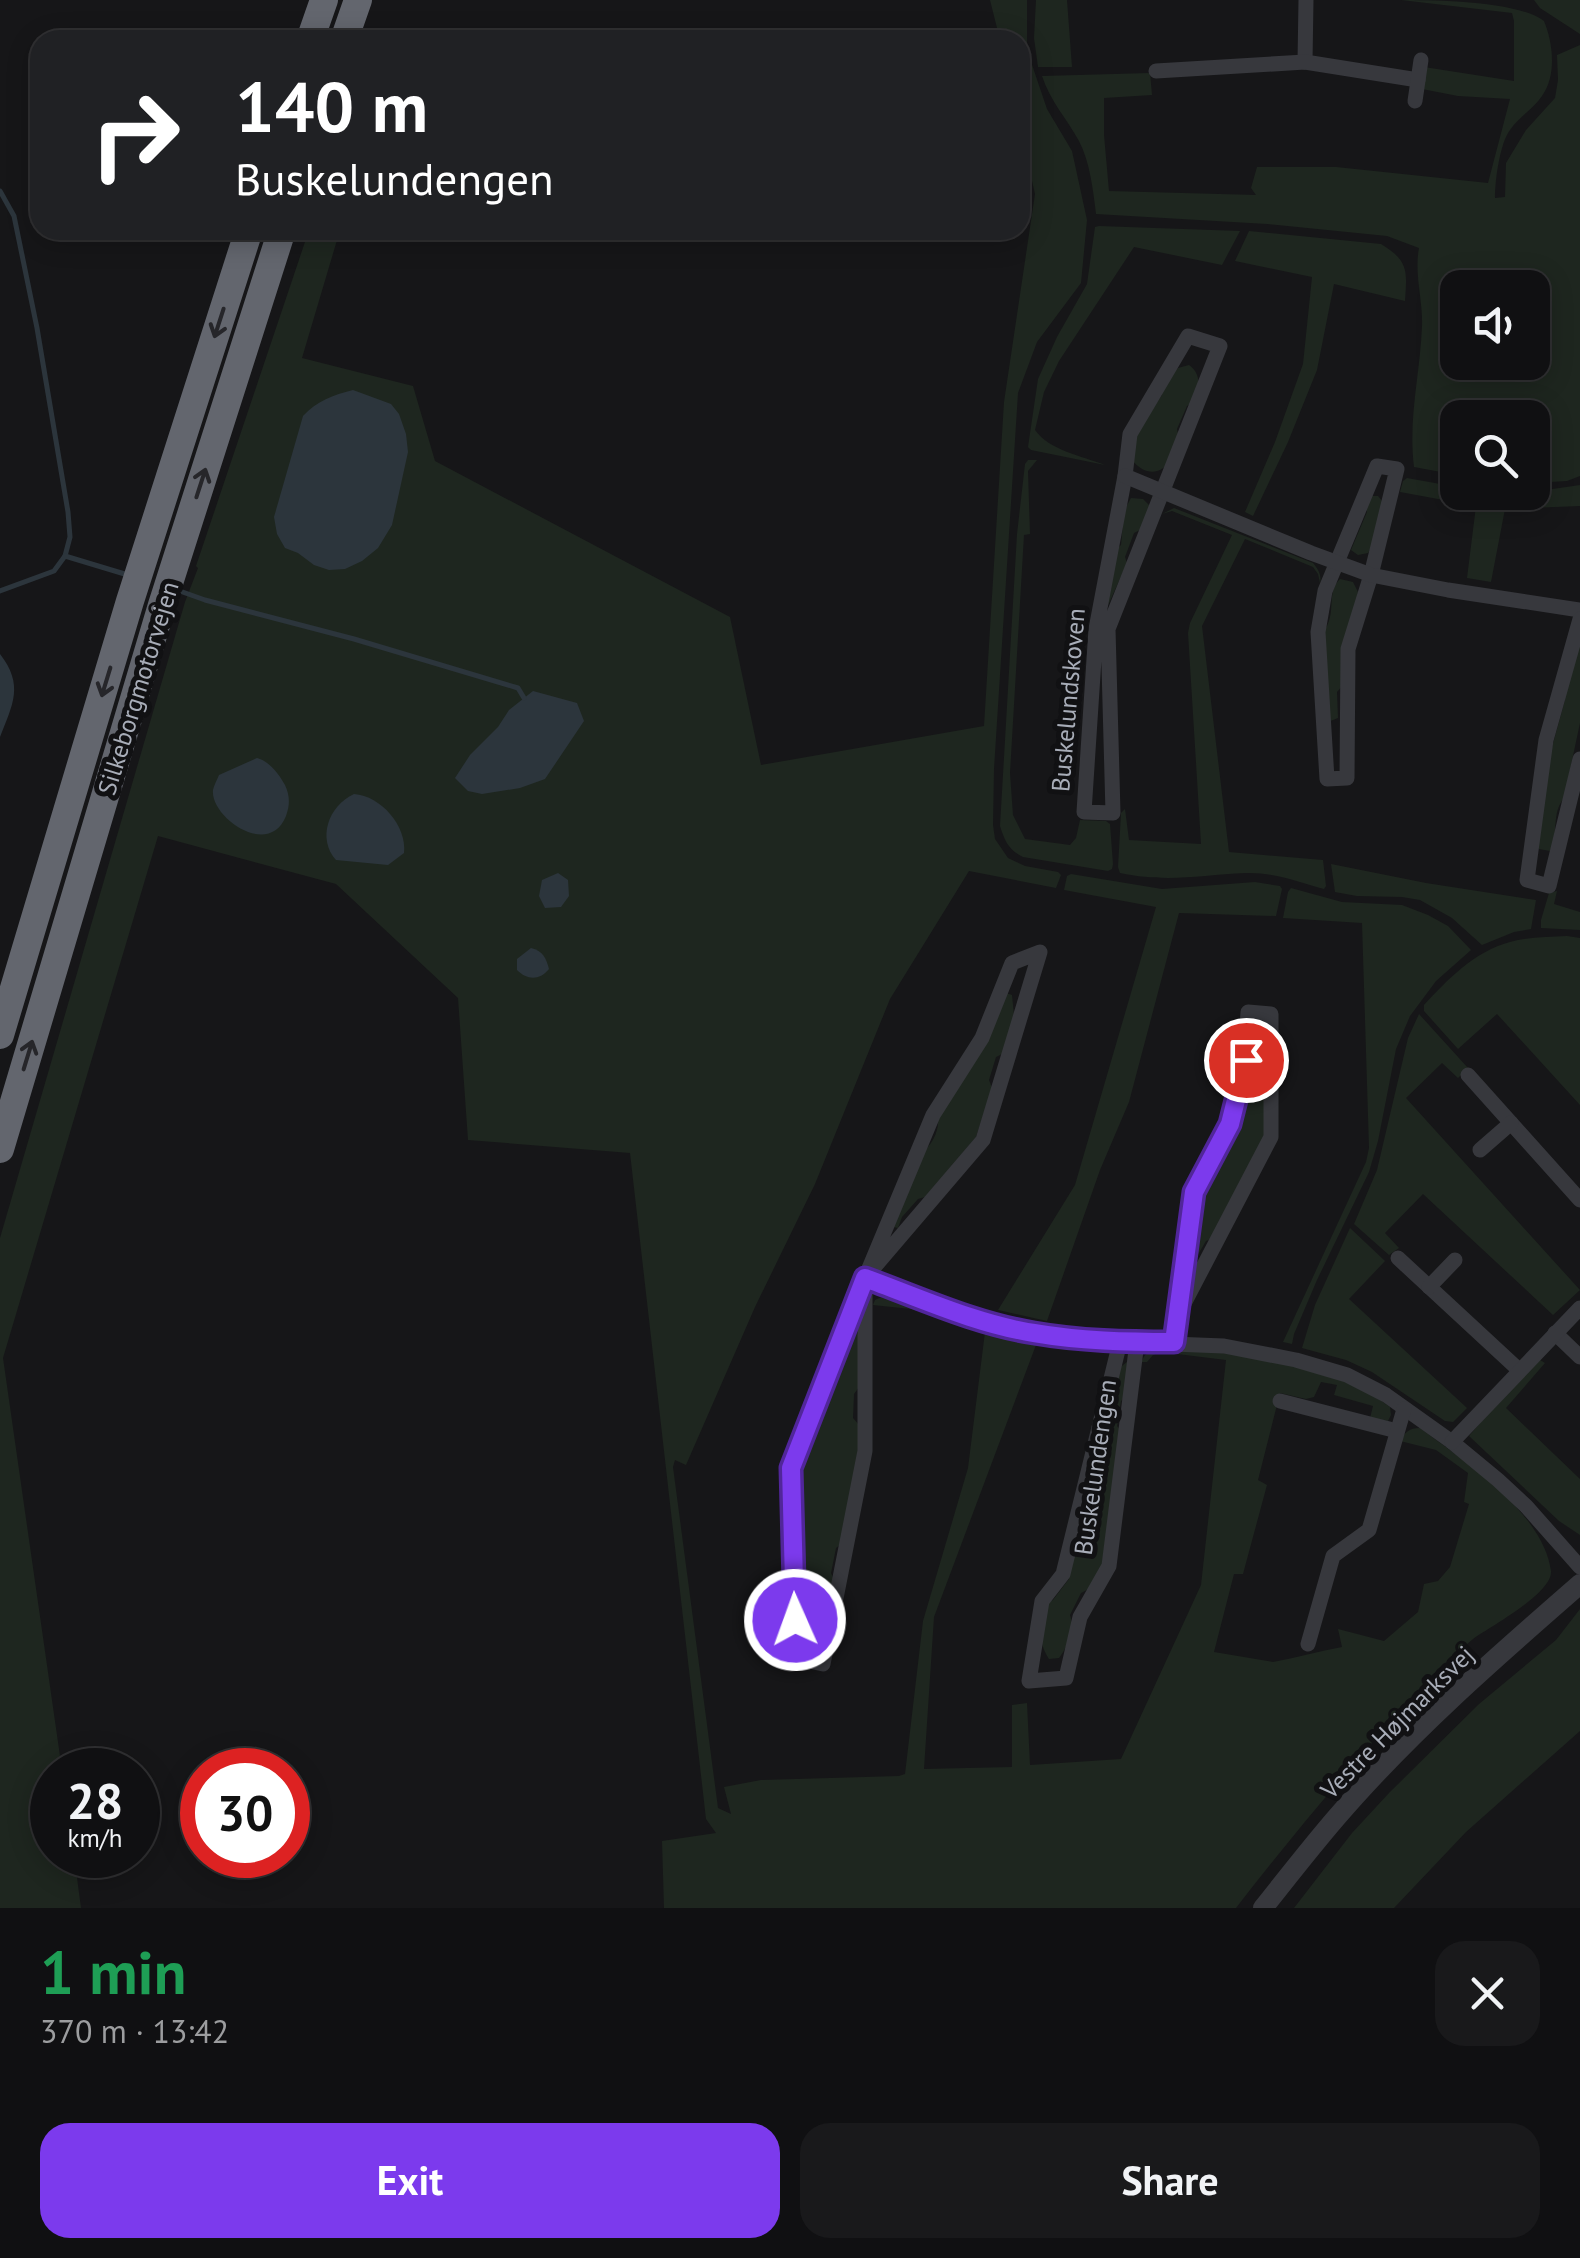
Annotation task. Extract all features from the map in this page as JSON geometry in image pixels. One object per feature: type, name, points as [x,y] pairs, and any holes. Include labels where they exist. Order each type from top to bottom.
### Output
[{"type":"highway","points":[[314,30],[324,0]]},
{"type":"highway","points":[[348,30],[358,0]]},
{"type":"highway","name":"Silkeborgmotorvejen","points":[[0,1035],[137,577],[246,240]]},
{"type":"highway","name":"Silkeborgmotorvejen","points":[[0,1148],[168,587],[279,240]]},
{"type":"street","points":[[1305,62],[1306,0]]},
{"type":"street","points":[[1415,101],[1421,60]]},
{"type":"street","points":[[1156,70],[1305,62],[1418,80]]},
{"type":"street","name":"Buskelundskoven","points":[[1188,336],[1220,346],[1108,630],[1113,813],[1084,812],[1096,629],[1126,476],[1130,434],[1188,336]]},
{"type":"street","points":[[1377,466],[1397,469],[1348,649],[1347,778],[1327,779],[1318,632],[1325,591],[1336,563],[1377,466]]},
{"type":"street","points":[[1126,476],[1371,574],[1580,610]]},
{"type":"street","points":[[1580,619],[1546,740],[1527,880],[1549,886],[1580,760]]},
{"type":"street","points":[[865,1278],[864,1451],[823,1664],[796,1658],[791,1468],[865,1278],[933,1115],[982,1038],[1012,962],[1040,952],[983,1140],[865,1278]]},
{"type":"street","points":[[1174,1342],[1177,1318],[1194,1192],[1230,1124],[1246,1060],[1248,1012],[1271,1014],[1271,1137],[1177,1318]]},
{"type":"street","points":[[1468,1076],[1580,1200]]},
{"type":"street","points":[[1480,1150],[1511,1123]]},
{"type":"street","points":[[1398,1258],[1519,1370]]},
{"type":"street","points":[[1429,1287],[1455,1260]]},
{"type":"street","points":[[865,1278],[968,1316],[1032,1333],[1120,1342],[1224,1346],[1347,1375],[1386,1395],[1452,1442],[1526,1506],[1580,1567]]},
{"type":"street","points":[[1452,1442],[1580,1308]]},
{"type":"street","points":[[1556,1333],[1580,1357]]},
{"type":"street","name":"Buskelundengen","points":[[1120,1342],[1063,1574],[1042,1600],[1029,1681],[1066,1678],[1080,1618],[1109,1566],[1137,1342]]},
{"type":"street","points":[[1280,1401],[1397,1431]]},
{"type":"street","points":[[1308,1644],[1333,1556],[1369,1530],[1404,1409]]},
{"type":"street","name":"Vestre Højmarksvej","points":[[1264,1908],[1376,1775],[1466,1686],[1580,1584]]},
{"type":"shaded area","points":[[990,0],[1027,0],[1027,30],[998,30]]},
{"type":"shaded area","points":[[1036,0],[1067,0],[1072,67],[1038,67],[1034,38]]},
{"type":"shaded area","points":[[1401,0],[1496,6],[1532,14],[1544,21],[1550,39],[1550,79],[1542,96],[1506,136],[1495,198],[1505,197],[1506,163],[1526,130],[1555,98],[1557,55],[1580,45],[1580,476],[1567,481],[1550,482],[1550,400],[1440,400],[1440,472],[1414,467],[1413,414],[1422,326],[1419,248],[1387,236],[1096,214],[1083,149],[1042,76],[1150,73],[1152,95],[1104,98],[1109,191],[1256,195],[1251,188],[1257,167],[1336,167],[1488,183],[1510,99],[1422,89],[1424,67],[1514,81],[1512,13]]},
{"type":"shaded area","points":[[1534,0],[1580,0],[1580,34],[1540,8]]},
{"type":"shaded area","points":[[1030,59],[1047,109],[1072,151],[1087,220],[1081,283],[1037,342],[1018,393],[993,825],[995,839],[1008,858],[1061,875],[1056,888],[969,871],[890,999],[815,1184],[755,1307],[686,1465],[675,1460],[718,1808],[731,1814],[724,1787],[761,1780],[905,1774],[923,1621],[968,1468],[985,1332],[911,1309],[873,1305],[886,1295],[1087,1344],[1100,1352],[1036,1345],[934,1617],[924,1769],[1012,1767],[1012,1705],[1027,1703],[1030,1765],[1121,1759],[1201,1585],[1226,1360],[1161,1352],[1141,1362],[1157,1347],[1224,1352],[1273,1361],[1331,1376],[1369,1392],[1390,1407],[1388,1421],[1370,1418],[1373,1406],[1334,1395],[1337,1385],[1321,1382],[1314,1397],[1280,1393],[1258,1480],[1267,1485],[1243,1574],[1234,1574],[1214,1652],[1273,1662],[1342,1647],[1338,1629],[1384,1641],[1418,1612],[1424,1584],[1438,1581],[1450,1567],[1469,1504],[1464,1502],[1468,1473],[1436,1450],[1400,1441],[1413,1429],[1420,1428],[1458,1456],[1518,1509],[1545,1549],[1551,1571],[1549,1580],[1532,1599],[1469,1642],[1415,1695],[1236,1908],[664,1908],[662,1841],[716,1833],[706,1819],[630,1153],[468,1140],[458,998],[336,884],[158,836],[3,1358],[59,1748],[30,1748],[30,1878],[77,1878],[81,1908],[0,1908],[0,1238],[196,566],[306,240],[337,240],[302,358],[413,386],[435,461],[730,617],[761,765],[984,726],[1004,402],[1035,194],[1030,172]]},
{"type":"shaded area","points":[[1095,227],[1240,231],[1222,265],[1134,247],[1059,361],[1044,392],[1035,430],[1057,447],[1105,465],[1028,447],[1038,379],[1087,284]]},
{"type":"shaded area","points":[[1249,231],[1381,244],[1401,262],[1406,282],[1405,301],[1334,284],[1317,370],[1253,516],[1245,512],[1303,364],[1312,277],[1235,261]]},
{"type":"shaded area","points":[[1189,365],[1198,377],[1194,401],[1187,406],[1177,429],[1172,459],[1150,472],[1132,460],[1136,432],[1162,395],[1161,387],[1178,368]]},
{"type":"shaded area","points":[[353,390],[391,404],[399,414],[408,452],[392,525],[378,548],[345,569],[329,570],[285,548],[274,517],[303,416],[326,399]]},
{"type":"shaded area","points":[[1028,460],[1037,460],[1028,471],[1030,534],[1024,535],[1010,773],[1013,815],[1025,839],[1070,845],[1080,820],[1106,821],[1110,824],[1113,864],[1108,871],[1023,857],[1008,845],[1000,826],[1017,534]]},
{"type":"shaded area","points":[[1407,478],[1440,484],[1440,499],[1400,492]]},
{"type":"shaded area","points":[[1580,485],[1580,506],[1550,507],[1550,489]]},
{"type":"shaded area","points":[[1372,496],[1382,501],[1374,543],[1368,553],[1358,555],[1351,550],[1367,512],[1365,505]]},
{"type":"shaded area","points":[[1131,498],[1143,499],[1150,506],[1140,530],[1134,533],[1125,557],[1127,563],[1106,610],[1115,551],[1121,545],[1124,511]]},
{"type":"shaded area","points":[[1174,508],[1313,563],[1319,572],[1320,583],[1313,567],[1245,539],[1202,626],[1229,852],[1323,860],[1324,889],[1256,873],[1168,878],[1120,873],[1121,813],[1125,809],[1129,840],[1201,844],[1188,633],[1232,535],[1172,511],[1162,514]]},
{"type":"shaded area","points":[[1476,510],[1505,510],[1491,582],[1467,578]]},
{"type":"shaded area","points":[[1340,579],[1353,582],[1358,592],[1342,686],[1337,692],[1338,718],[1328,722],[1323,632],[1330,618],[1333,591]]},
{"type":"shaded area","points":[[1580,631],[1580,723],[1550,851],[1539,849],[1536,841],[1546,769],[1565,700],[1562,692]]},
{"type":"shaded area","points":[[0,654],[12,675],[14,695],[0,737]]},
{"type":"shaded area","points":[[533,691],[577,703],[584,721],[545,779],[482,794],[468,791],[455,778],[509,710]]},
{"type":"shaded area","points":[[257,758],[277,772],[289,797],[286,816],[278,828],[267,834],[255,834],[230,821],[221,812],[213,790],[219,775]]},
{"type":"shaded area","points":[[354,794],[374,800],[397,823],[404,853],[388,865],[336,860],[330,852],[328,824],[338,806]]},
{"type":"shaded area","points":[[1331,864],[1536,900],[1531,929],[1482,945],[1452,918],[1420,900],[1335,892]]},
{"type":"shaded area","points":[[558,873],[568,880],[569,896],[561,907],[545,908],[539,896],[542,880]]},
{"type":"shaded area","points":[[1071,874],[1162,889],[1255,882],[1282,889],[1276,916],[1179,913],[1129,1102],[1100,1170],[1047,1321],[998,1310],[1075,1185],[1156,907],[1064,890]]},
{"type":"shaded area","points":[[1291,888],[1342,902],[1402,905],[1448,926],[1471,950],[1436,981],[1410,1016],[1396,1049],[1369,1172],[1317,1280],[1292,1344],[1283,1342],[1369,1148],[1362,923],[1283,918]]},
{"type":"shaded area","points":[[1557,891],[1554,904],[1580,912],[1580,930],[1541,928],[1549,893]]},
{"type":"shaded area","points":[[1580,938],[1580,1105],[1497,1014],[1458,1049],[1424,1011],[1424,1005],[1442,986],[1485,952],[1517,940]]},
{"type":"shaded area","points":[[531,948],[543,956],[549,969],[537,977],[525,976],[517,970],[517,959]]},
{"type":"shaded area","points":[[1006,993],[1012,995],[1014,1015],[1004,1053],[996,1057],[989,1080],[992,1088],[976,1137],[925,1197],[918,1199],[902,1217],[898,1228],[889,1226],[922,1152],[935,1135],[937,1115]]},
{"type":"shaded area","points":[[1419,1014],[1468,1068],[1458,1078],[1442,1063],[1406,1098],[1580,1290],[1553,1315],[1423,1194],[1385,1233],[1399,1248],[1389,1255],[1354,1224],[1377,1170],[1408,1038]]},
{"type":"shaded area","points":[[1252,1046],[1264,1051],[1267,1066],[1263,1071],[1262,1096],[1268,1104],[1266,1133],[1213,1238],[1206,1241],[1193,1263],[1195,1271],[1187,1276],[1195,1206],[1236,1114],[1242,1111]]},
{"type":"shaded area","points":[[1350,1228],[1385,1261],[1349,1299],[1467,1408],[1453,1422],[1445,1421],[1372,1372],[1302,1348],[1315,1305]]},
{"type":"shaded area","points":[[851,1330],[860,1339],[859,1387],[854,1394],[853,1418],[859,1425],[858,1451],[841,1544],[836,1548],[831,1573],[834,1580],[827,1620],[816,1635],[802,1623],[795,1475],[804,1445],[810,1442],[818,1420],[816,1410]]},
{"type":"shaded area","points":[[1540,1360],[1545,1363],[1506,1408],[1580,1479],[1580,1535],[1559,1521],[1469,1436]]},
{"type":"shaded area","points":[[1127,1362],[1127,1395],[1121,1401],[1117,1426],[1122,1432],[1106,1554],[1097,1577],[1081,1593],[1070,1615],[1071,1632],[1065,1648],[1059,1658],[1049,1659],[1041,1638],[1046,1603],[1069,1579],[1105,1422],[1112,1418],[1119,1392],[1114,1385],[1118,1369]]},
{"type":"shaded area","points":[[1580,1609],[1580,1731],[1466,1832],[1394,1908],[1294,1908],[1352,1833],[1389,1793],[1479,1704],[1556,1640]]},
{"type":"waterway","points":[[0,191],[14,216],[37,328],[68,512],[70,537],[65,556]]},
{"type":"waterway","points":[[0,591],[54,571],[65,556],[128,575]]},
{"type":"waterway","points":[[177,590],[518,688],[524,698]]},
{"type":"route","points":[[795,1620],[791,1468],[865,1278],[968,1316],[1032,1333],[1120,1342],[1174,1342],[1194,1192],[1230,1124],[1246,1060]]}]
